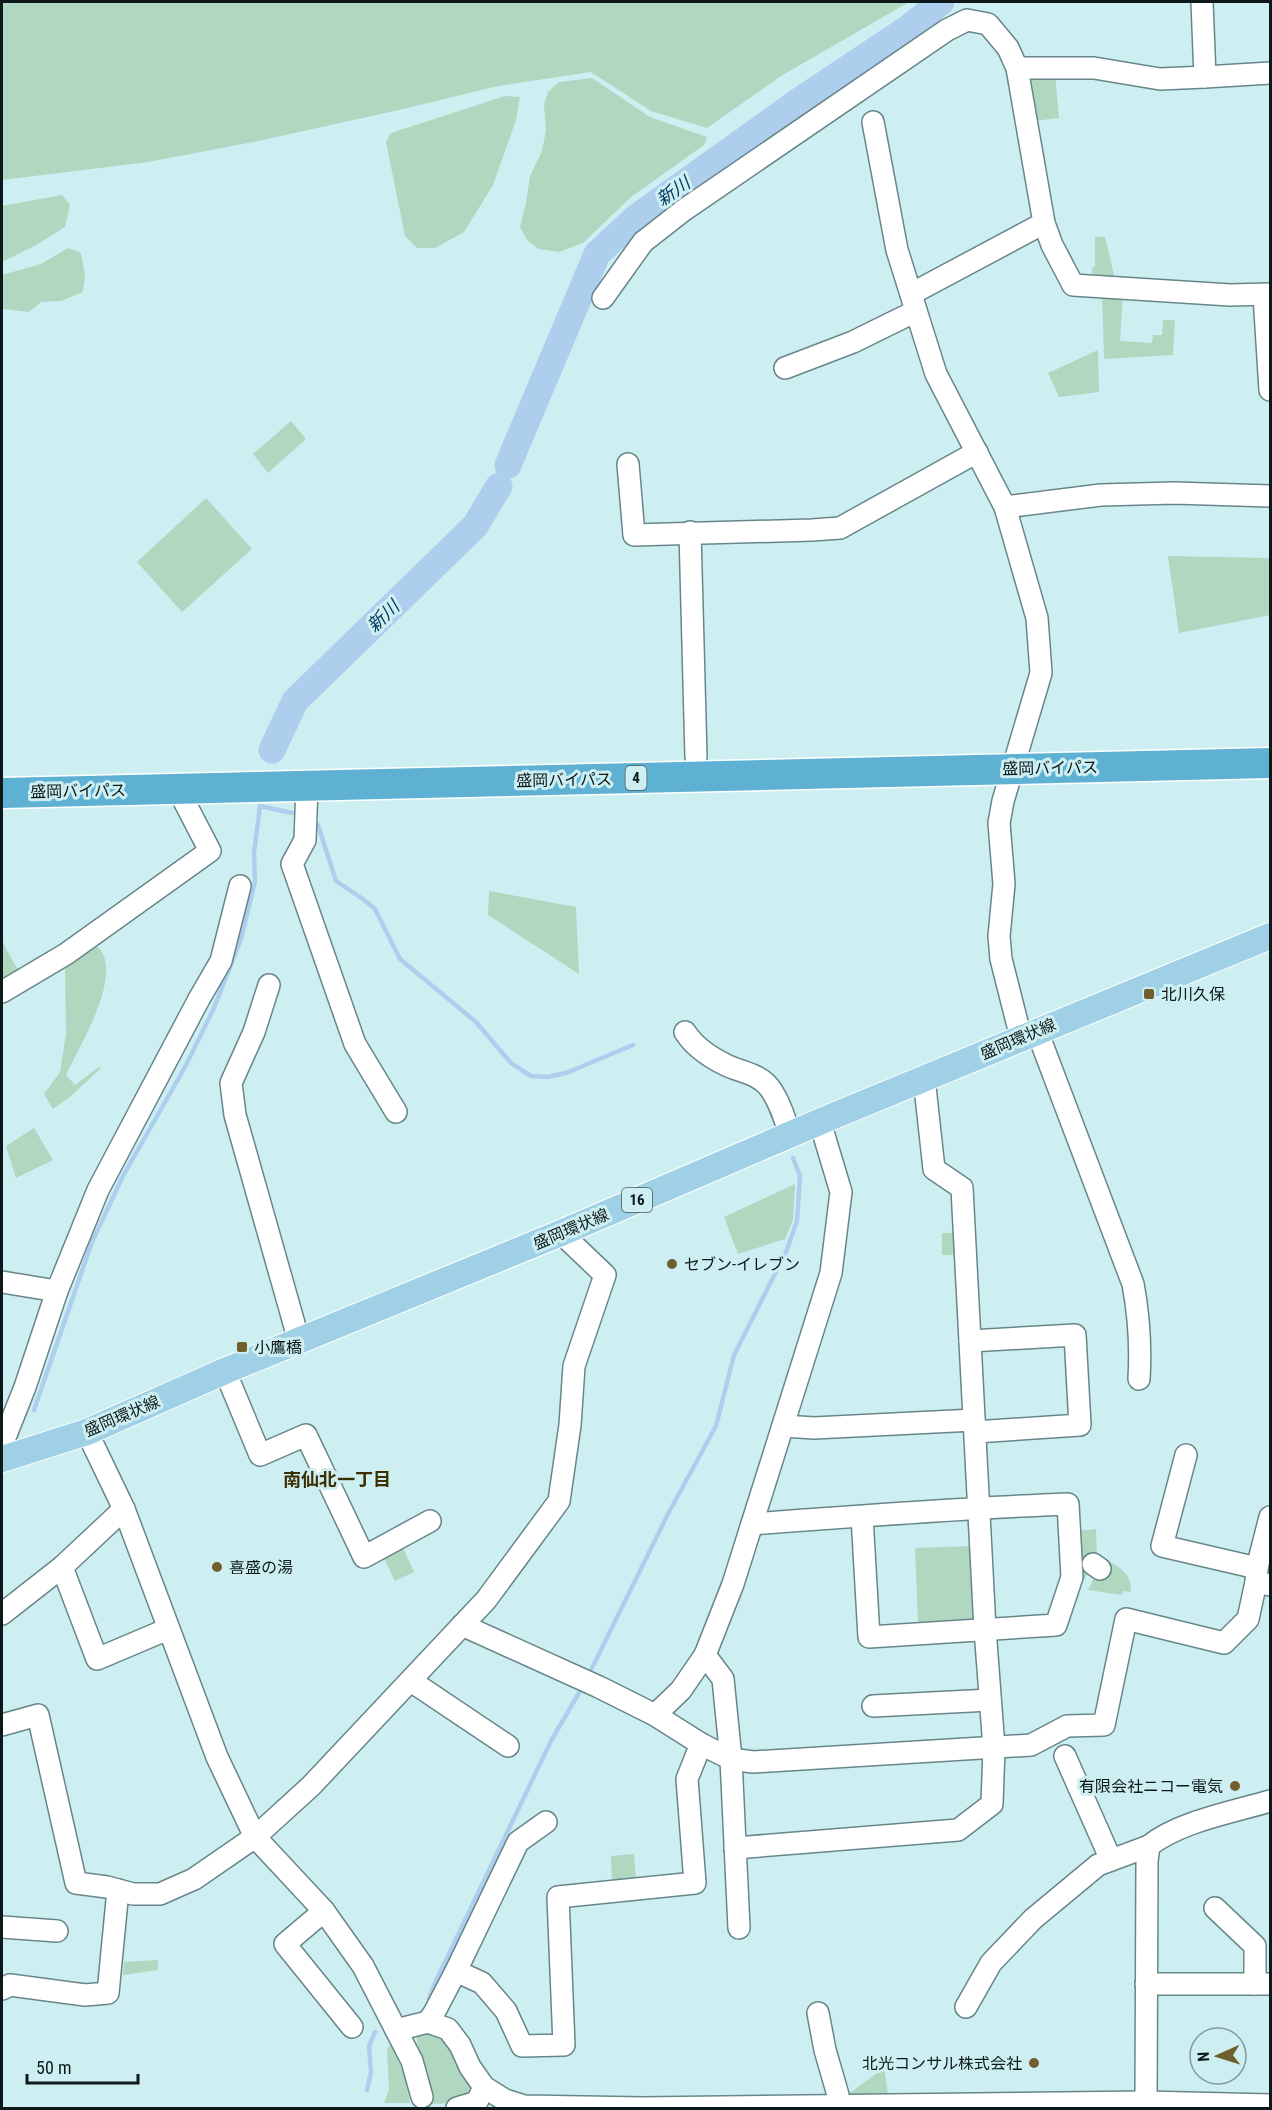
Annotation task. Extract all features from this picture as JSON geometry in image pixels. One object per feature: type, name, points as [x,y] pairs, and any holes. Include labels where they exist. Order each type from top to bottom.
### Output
[{"type":"highway","name":"盛岡バイパス","points":[[2,773],[696,757],[1013,768],[1270,747]]},
{"type":"highway","name":"盛岡バイパス","points":[[2,793],[1270,763]]},
{"type":"main road","name":"盛岡環状線","points":[[2,1459],[87,1432],[225,1371],[561,1233],[924,1078],[1025,1031],[1270,936]]},
{"type":"street","points":[[1202,2],[1205,77]]},
{"type":"street","points":[[603,298],[643,242],[684,210],[947,30],[967,20],[988,24],[1008,48],[1017,69],[1044,223],[1052,245],[1073,285],[1230,295],[1267,295],[1270,390]]},
{"type":"street","points":[[1017,69],[1094,68],[1160,79],[1270,74]]},
{"type":"street","points":[[873,122],[897,250],[936,374],[1005,507],[1037,618],[1041,673],[999,823],[1004,884],[999,936],[1001,959],[1025,1031],[1133,1284],[1141,1349],[1139,1379]]},
{"type":"street","points":[[786,368],[853,342],[1044,223]]},
{"type":"street","points":[[628,464],[634,535],[840,528],[977,452]]},
{"type":"street","points":[[1005,507],[1101,495],[1174,493],[1270,496]]},
{"type":"street","points":[[690,532],[696,757]]},
{"type":"street","points":[[307,786],[305,840],[292,864],[355,1044],[396,1112]]},
{"type":"street","points":[[2,992],[66,954],[210,851],[183,799],[183,788]]},
{"type":"street","points":[[2,1444],[25,1387],[57,1291],[99,1190],[221,961],[240,886]]},
{"type":"street","points":[[269,985],[254,1032],[231,1083],[235,1115],[299,1341]]},
{"type":"street","points":[[685,1032],[694,1045],[724,1065],[753,1074],[769,1086],[790,1135]]},
{"type":"street","points":[[735,1848],[958,1830],[992,1804],[994,1748],[985,1629],[962,1188],[934,1168],[924,1078]]},
{"type":"street","points":[[655,1715],[681,1690],[705,1655],[733,1584],[831,1274],[841,1192],[819,1122]]},
{"type":"street","points":[[2,1725],[38,1714],[76,1882],[133,1894],[160,1894],[194,1879],[255,1837],[311,1786],[486,1600],[559,1501],[570,1425],[574,1366],[605,1275],[561,1233]]},
{"type":"street","points":[[2,1282],[57,1291]]},
{"type":"street","points":[[783,1426],[813,1428],[1080,1425],[1075,1335],[970,1341]]},
{"type":"street","points":[[225,1371],[260,1455],[306,1435],[364,1557],[430,1521]]},
{"type":"street","points":[[87,1432],[124,1509],[217,1757],[255,1837],[324,1911],[363,1966],[412,2061],[422,2097]]},
{"type":"street","points":[[1186,1455],[1162,1546],[1261,1578]]},
{"type":"street","points":[[752,1524],[979,1507],[1068,1504],[1072,1577],[1056,1625],[869,1637],[862,1516]]},
{"type":"street","points":[[2,1614],[62,1567],[124,1509]]},
{"type":"street","points":[[462,1625],[599,1687],[655,1715],[731,1759],[753,1762],[1031,1745],[1067,1726],[1104,1725],[1126,1619],[1224,1643],[1248,1619],[1261,1578],[1270,1517]]},
{"type":"street","points":[[62,1567],[97,1659],[168,1629]]},
{"type":"street","points":[[705,1655],[723,1679],[731,1759],[739,1928]]},
{"type":"street","points":[[411,1681],[508,1746]]},
{"type":"street","points":[[873,1706],[990,1700]]},
{"type":"street","points":[[456,1971],[482,1983],[506,2011],[522,2046],[564,2045],[558,1898],[695,1883],[687,1779],[702,1744]]},
{"type":"street","points":[[1065,1756],[1111,1860]]},
{"type":"street","points":[[966,2007],[991,1963],[1033,1919],[1098,1865],[1149,1846],[1159,1838],[1183,1827],[1270,1801]]},
{"type":"street","points":[[428,2022],[456,1971],[518,1842],[546,1822]]},
{"type":"street","points":[[1146,2102],[1147,1861],[1149,1846]]},
{"type":"street","points":[[2,1989],[10,1985],[85,1995],[108,1993],[118,1890]]},
{"type":"street","points":[[1146,1984],[1263,1984],[1255,1946],[1215,1908]]},
{"type":"street","points":[[324,1911],[285,1944],[352,2027]]},
{"type":"street","points":[[2,1927],[57,1931]]},
{"type":"street","points":[[818,2013],[825,2050],[838,2095]]},
{"type":"street","points":[[396,2030],[428,2022],[448,2029],[484,2087],[505,2100],[524,2106],[642,2108],[1146,2102],[1270,2105]]},
{"type":"street","points":[[457,2109],[477,2102],[484,2087]]},
{"type":"green space","points":[[2,2],[909,2],[781,76],[707,128],[651,111],[591,72],[498,86],[258,141],[148,162],[2,180]]},
{"type":"green space","points":[[1031,74],[1055,74],[1059,118],[1034,121],[1028,79]]},
{"type":"green space","points":[[592,78],[650,117],[707,137],[704,145],[631,197],[583,243],[559,252],[539,249],[527,240],[520,227],[530,176],[542,151],[546,130],[544,105],[548,92],[559,82]]},
{"type":"green space","points":[[505,96],[520,97],[516,120],[493,185],[464,232],[435,248],[417,248],[405,236],[386,142],[391,133]]},
{"type":"green space","points":[[62,195],[70,205],[65,227],[2,262],[2,206]]},
{"type":"green space","points":[[1095,237],[1105,237],[1116,283],[1093,281]]},
{"type":"green space","points":[[68,248],[81,253],[85,276],[83,292],[61,301],[41,302],[29,312],[2,309],[2,275],[41,264]]},
{"type":"green space","points":[[1102,291],[1123,293],[1120,341],[1152,343],[1153,335],[1162,335],[1163,320],[1175,320],[1173,355],[1104,359]]},
{"type":"green space","points":[[1098,350],[1099,392],[1059,397],[1048,373]]},
{"type":"green space","points":[[291,421],[306,439],[268,473],[253,454]]},
{"type":"green space","points":[[206,498],[252,549],[182,612],[137,562]]},
{"type":"green space","points":[[1168,556],[1270,558],[1270,615],[1179,633]]},
{"type":"green space","points":[[489,891],[576,907],[579,974],[488,915]]},
{"type":"green space","points":[[2,941],[20,974],[2,985]]},
{"type":"green space","points":[[94,943],[103,954],[106,967],[105,982],[88,1032],[66,1075],[75,1085],[99,1067],[101,1068],[71,1096],[53,1109],[44,1094],[60,1072],[66,1034],[65,963]]},
{"type":"green space","points":[[34,1128],[53,1160],[16,1178],[6,1146]]},
{"type":"green space","points":[[795,1184],[793,1220],[785,1239],[738,1254],[724,1217]]},
{"type":"green space","points":[[942,1233],[954,1233],[959,1255],[942,1255]]},
{"type":"green space","points":[[1096,1529],[1097,1556],[1084,1580],[1080,1580],[1078,1531]]},
{"type":"green space","points":[[402,1546],[414,1572],[395,1581],[383,1556]]},
{"type":"green space","points":[[971,1546],[974,1618],[970,1622],[918,1624],[915,1548]]},
{"type":"green space","points":[[1104,1558],[1127,1575],[1131,1592],[1123,1591],[1122,1595],[1088,1590]]},
{"type":"green space","points":[[634,1854],[636,1879],[612,1880],[611,1856]]},
{"type":"green space","points":[[158,1960],[158,1970],[123,1975],[124,1962]]},
{"type":"green space","points":[[421,2031],[444,2037],[473,2083],[468,2096],[452,2103],[432,2104],[428,2072],[416,2035]]},
{"type":"green space","points":[[390,2044],[404,2073],[410,2103],[384,2103],[389,2090],[387,2050]]},
{"type":"green space","points":[[884,2068],[888,2094],[847,2095]]},
{"type":"waterway","name":"新川","points":[[508,465],[597,254],[637,217],[799,101],[907,29],[941,2]]},
{"type":"waterway","name":"新川","points":[[272,750],[295,701],[475,526],[499,486]]},
{"type":"waterway","points":[[34,1410],[92,1242],[123,1176],[185,1067],[214,1008],[241,939],[255,881],[254,853],[260,806],[292,813]]},
{"type":"waterway","points":[[318,825],[336,881],[375,909],[400,959],[476,1022],[511,1063],[531,1076],[548,1077],[566,1073],[633,1045]]},
{"type":"waterway","points":[[588,1676],[669,1512],[716,1426],[734,1355],[786,1252],[797,1221],[800,1176],[793,1158]]},
{"type":"waterway","points":[[429,1999],[551,1741],[583,1686]]},
{"type":"waterway","points":[[367,2090],[371,2072],[369,2046],[375,2032]]},
{"type":"place","name":"北川久保","points":[[1149,994]]},
{"type":"place","name":"セブン-イレブン","points":[[672,1264]]},
{"type":"place","name":"小鷹橋","points":[[242,1347]]},
{"type":"place","name":"喜盛の湯","points":[[217,1567]]},
{"type":"place","name":"有限会社ニコー電気","points":[[1235,1786]]},
{"type":"place","name":"北光コンサル株式会社","points":[[1034,2063]]},
{"type":"district","name":"南仙北一丁目","points":[[337,1479]]}]
